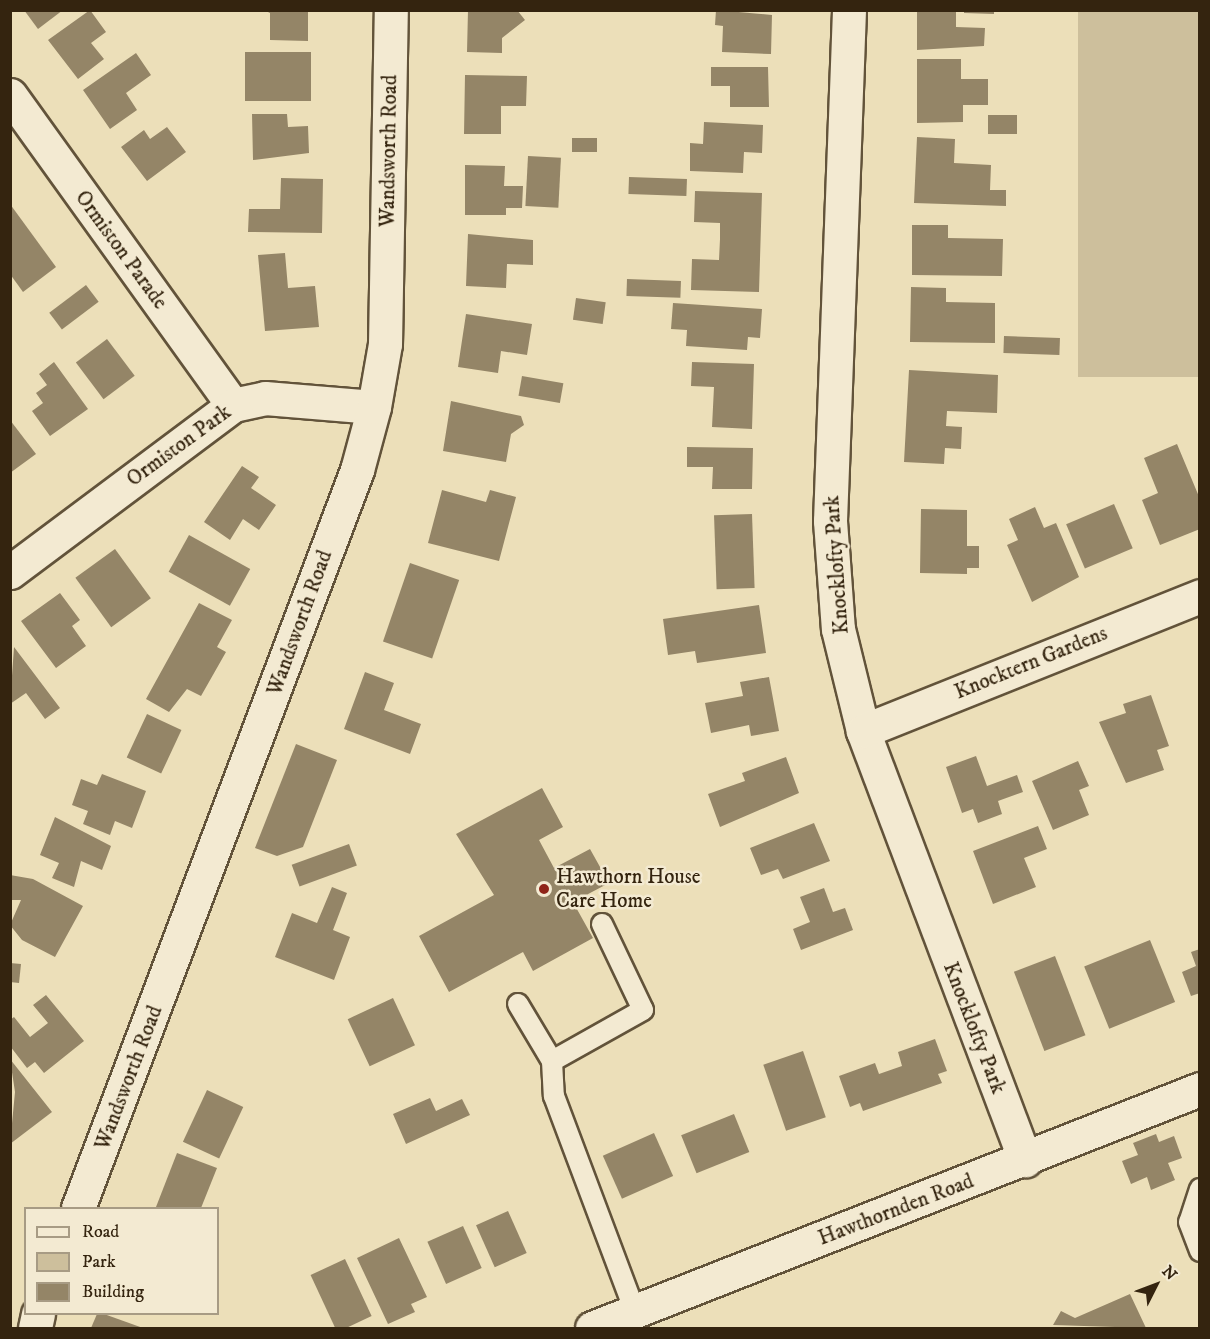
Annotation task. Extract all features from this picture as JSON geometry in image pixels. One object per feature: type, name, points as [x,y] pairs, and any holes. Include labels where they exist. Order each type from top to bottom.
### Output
[{"type":"street","name":"Wandsworth Road","points":[[79,1207],[357,470],[374,408],[385,344],[391,10]]},
{"type":"street","name":"Knocklofty Park","points":[[849,10],[830,521],[838,629],[863,731],[1025,1160]]},
{"type":"street","name":"Ormiston Parade","points":[[14,107],[233,405]]},
{"type":"street","name":"Ormiston Park","points":[[10,572],[233,405],[265,398],[374,408]]},
{"type":"street","name":"Knocktern Gardens","points":[[863,731],[1200,596]]},
{"type":"street","name":"Hawthornden Road","points":[[592,1329],[1200,1089]]},
{"type":"lane","points":[[552,1061],[643,1010],[602,924]]},
{"type":"lane","points":[[518,1004],[552,1061],[554,1096],[635,1312]]},
{"type":"lane","points":[[1200,1189],[1189,1222],[1200,1251]]},
{"type":"green space","points":[[1078,11],[1199,11],[1199,377],[1078,377]]},
{"type":"building","points":[[24,10],[63,10],[38,29]]},
{"type":"building","points":[[90,10],[106,32],[91,43],[104,59],[78,79],[48,40]]},
{"type":"building","points":[[264,10],[308,10],[308,41],[270,40],[270,13]]},
{"type":"building","points":[[468,10],[517,10],[525,20],[502,38],[502,53],[467,52]]},
{"type":"building","points":[[716,10],[772,15],[771,54],[722,52],[723,26],[715,25]]},
{"type":"building","points":[[917,10],[956,10],[956,27],[985,28],[984,46],[917,50]]},
{"type":"building","points":[[964,10],[994,10],[994,14],[964,13]]},
{"type":"building","points":[[245,52],[311,52],[311,101],[245,101]]},
{"type":"building","points":[[136,53],[151,75],[126,93],[137,110],[110,129],[83,90]]},
{"type":"building","points":[[917,59],[961,59],[961,79],[988,79],[988,105],[963,105],[963,122],[917,123]]},
{"type":"building","points":[[711,67],[768,67],[769,107],[730,107],[730,86],[711,86]]},
{"type":"building","points":[[465,75],[527,76],[526,106],[501,106],[501,134],[464,134]]},
{"type":"building","points":[[252,114],[287,114],[288,127],[308,126],[309,153],[253,160]]},
{"type":"building","points":[[988,115],[1017,115],[1017,134],[988,134]]},
{"type":"building","points":[[704,122],[763,125],[762,153],[744,152],[743,173],[690,171],[690,143],[703,144]]},
{"type":"building","points":[[167,127],[186,152],[147,181],[121,147],[144,130],[150,139]]},
{"type":"building","points":[[917,137],[955,139],[954,163],[991,165],[990,190],[1006,190],[1006,206],[914,203]]},
{"type":"building","points":[[572,138],[597,138],[597,152],[572,152]]},
{"type":"building","points":[[528,156],[561,158],[558,208],[525,206]]},
{"type":"building","points":[[465,165],[505,166],[504,186],[523,186],[522,208],[506,208],[506,215],[465,215]]},
{"type":"building","points":[[629,177],[687,179],[686,196],[628,194]]},
{"type":"building","points":[[281,178],[323,179],[322,233],[248,232],[249,209],[280,209]]},
{"type":"building","points":[[695,191],[762,193],[759,292],[691,290],[692,259],[719,260],[720,239],[720,223],[694,222]]},
{"type":"building","points":[[10,204],[56,267],[23,292],[10,274]]},
{"type":"building","points":[[912,225],[948,225],[948,238],[1003,239],[1002,276],[912,275]]},
{"type":"building","points":[[468,234],[533,240],[533,265],[507,264],[506,288],[466,286]]},
{"type":"building","points":[[285,253],[288,288],[315,286],[319,327],[265,331],[258,255]]},
{"type":"building","points":[[627,279],[681,281],[680,298],[626,296]]},
{"type":"building","points":[[86,285],[99,302],[62,329],[49,313]]},
{"type":"building","points":[[911,287],[946,288],[946,302],[995,303],[995,343],[910,342]]},
{"type":"building","points":[[576,298],[606,302],[603,324],[573,320]]},
{"type":"building","points":[[673,303],[762,309],[760,338],[748,337],[747,350],[686,346],[687,330],[671,329]]},
{"type":"building","points":[[466,314],[532,324],[527,355],[501,351],[498,373],[458,367]]},
{"type":"building","points":[[1004,336],[1060,338],[1059,355],[1003,353]]},
{"type":"building","points":[[107,339],[135,376],[104,399],[76,362]]},
{"type":"building","points":[[54,362],[88,409],[50,436],[32,411],[43,403],[36,393],[47,385],[39,374]]},
{"type":"building","points":[[692,362],[754,364],[752,429],[712,427],[714,387],[691,386]]},
{"type":"building","points":[[909,370],[998,375],[997,413],[947,411],[946,426],[962,427],[961,449],[945,448],[944,464],[904,462]]},
{"type":"building","points":[[522,376],[563,383],[560,403],[519,396]]},
{"type":"building","points":[[451,401],[521,416],[524,425],[511,434],[506,462],[443,451]]},
{"type":"building","points":[[10,420],[36,454],[10,473]]},
{"type":"building","points":[[1177,444],[1200,499],[1200,529],[1160,545],[1142,500],[1158,493],[1144,458]]},
{"type":"building","points":[[687,447],[753,448],[752,489],[712,489],[713,467],[687,467]]},
{"type":"building","points":[[242,466],[259,477],[251,488],[276,505],[259,530],[243,519],[230,540],[204,522]]},
{"type":"building","points":[[442,490],[486,502],[490,490],[516,497],[499,561],[428,543]]},
{"type":"building","points":[[1114,504],[1133,548],[1085,569],[1066,524]]},
{"type":"building","points":[[1035,507],[1044,528],[1056,523],[1079,577],[1032,602],[1007,545],[1018,540],[1009,519]]},
{"type":"building","points":[[921,509],[967,510],[967,546],[979,546],[979,568],[967,568],[967,574],[920,573]]},
{"type":"building","points":[[752,514],[755,588],[717,589],[714,515]]},
{"type":"building","points":[[189,535],[250,569],[230,606],[169,572]]},
{"type":"building","points":[[115,549],[151,598],[111,627],[75,578]]},
{"type":"building","points":[[410,563],[459,580],[432,658],[383,641]]},
{"type":"building","points":[[60,593],[80,620],[72,626],[86,646],[56,668],[21,621]]},
{"type":"building","points":[[199,603],[232,620],[217,647],[226,652],[201,696],[187,689],[169,712],[146,699]]},
{"type":"building","points":[[759,605],[766,653],[697,663],[695,651],[668,655],[663,619]]},
{"type":"building","points":[[14,647],[60,708],[45,719],[26,693],[10,704]]},
{"type":"building","points":[[365,672],[394,683],[384,710],[421,724],[410,754],[344,729]]},
{"type":"building","points":[[769,677],[779,731],[751,736],[749,725],[711,733],[705,703],[743,696],[740,682]]},
{"type":"building","points":[[1151,695],[1169,746],[1157,750],[1164,770],[1126,783],[1099,722],[1126,713],[1123,704]]},
{"type":"building","points":[[147,714],[181,730],[161,774],[127,758]]},
{"type":"building","points":[[296,744],[337,760],[303,847],[277,856],[255,848]]},
{"type":"building","points":[[976,756],[987,786],[1017,775],[1023,792],[998,801],[1002,814],[978,823],[973,809],[962,813],[946,767]]},
{"type":"building","points":[[786,757],[799,793],[720,827],[708,794],[745,781],[742,773]]},
{"type":"building","points":[[1078,761],[1089,786],[1079,790],[1089,815],[1053,830],[1032,781]]},
{"type":"building","points":[[102,774],[146,791],[132,828],[115,821],[110,835],[83,824],[88,811],[72,805],[81,779],[97,785]]},
{"type":"building","name":"Hawthorn House Care Home","points":[[542,788],[563,827],[539,840],[554,868],[590,849],[609,883],[573,902],[593,938],[533,971],[523,952],[449,992],[419,936],[494,895],[456,834]]},
{"type":"building","points":[[55,817],[111,846],[102,870],[81,861],[74,887],[52,878],[59,863],[40,855]]},
{"type":"building","points":[[814,823],[830,861],[783,879],[778,869],[761,875],[750,848]]},
{"type":"building","points":[[1038,826],[1047,849],[1024,858],[1036,887],[993,904],[973,851]]},
{"type":"building","points":[[349,844],[357,866],[300,886],[292,865]]},
{"type":"building","points":[[10,875],[33,879],[83,906],[55,957],[22,940],[10,925],[21,900],[10,900]]},
{"type":"building","points":[[332,887],[347,893],[333,930],[350,937],[334,980],[275,957],[292,913],[317,923]]},
{"type":"building","points":[[824,888],[833,912],[845,908],[853,930],[801,950],[793,929],[810,922],[800,897]]},
{"type":"building","points":[[1150,940],[1175,1002],[1109,1029],[1084,967]]},
{"type":"building","points":[[1200,949],[1200,993],[1191,996],[1182,972],[1196,966],[1191,952]]},
{"type":"building","points":[[1055,956],[1085,1035],[1044,1051],[1014,972]]},
{"type":"building","points":[[10,963],[21,964],[19,983],[10,982]]},
{"type":"building","points":[[46,995],[84,1041],[44,1073],[35,1062],[27,1068],[10,1046],[10,1020],[14,1017],[30,1037],[48,1023],[33,1005]]},
{"type":"building","points":[[393,998],[415,1045],[370,1066],[348,1019]]},
{"type":"building","points":[[935,1039],[947,1071],[938,1074],[942,1083],[863,1111],[860,1103],[850,1107],[839,1076],[875,1063],[879,1074],[902,1066],[898,1052]]},
{"type":"building","points":[[803,1051],[826,1117],[786,1131],[763,1065]]},
{"type":"building","points":[[10,1059],[52,1112],[10,1144],[15,1092]]},
{"type":"building","points":[[207,1090],[243,1107],[219,1159],[183,1142]]},
{"type":"building","points":[[430,1098],[436,1111],[462,1099],[470,1115],[406,1144],[393,1114]]},
{"type":"building","points":[[734,1114],[749,1152],[697,1173],[681,1135]]},
{"type":"building","points":[[654,1133],[673,1176],[622,1199],[603,1156]]},
{"type":"building","points":[[1156,1134],[1159,1142],[1174,1136],[1182,1158],[1168,1163],[1175,1180],[1151,1190],[1147,1177],[1131,1184],[1122,1161],[1138,1155],[1133,1143]]},
{"type":"building","points":[[177,1153],[217,1168],[201,1207],[156,1207]]},
{"type":"building","points":[[508,1211],[527,1253],[495,1267],[476,1225]]},
{"type":"building","points":[[463,1226],[482,1268],[446,1284],[427,1242]]},
{"type":"building","points":[[399,1238],[427,1297],[411,1304],[415,1312],[388,1324],[357,1258]]},
{"type":"building","points":[[345,1259],[372,1316],[346,1328],[335,1328],[311,1275]]},
{"type":"building","points":[[1130,1294],[1146,1328],[1053,1325],[1061,1311],[1075,1318]]},
{"type":"building","points":[[97,1315],[107,1315],[143,1328],[91,1328]]},
{"type":"place","name":"Hawthorn House Care Home","points":[[544,889]]}]
